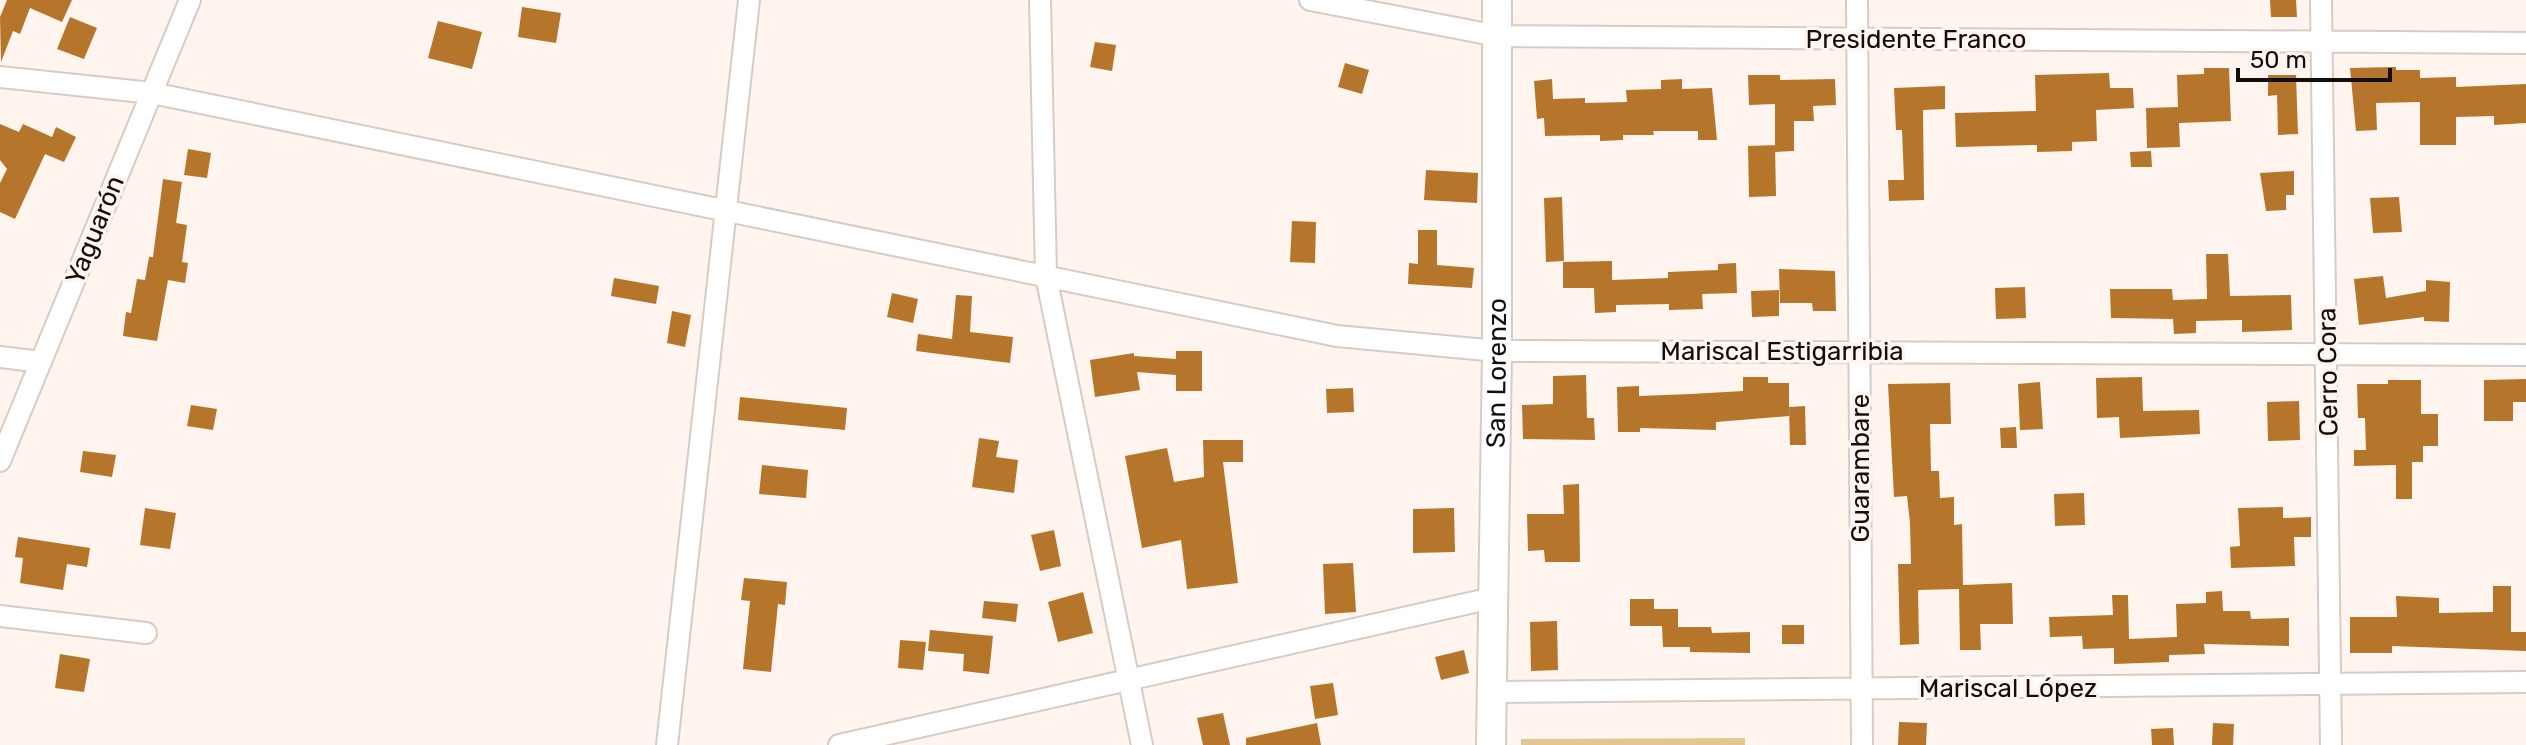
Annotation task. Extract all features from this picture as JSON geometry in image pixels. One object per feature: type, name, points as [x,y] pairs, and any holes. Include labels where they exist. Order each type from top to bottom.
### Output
[{"type":"street","name":"Yaguarón","points":[[0,461],[190,0]]},
{"type":"street","points":[[667,745],[749,0]]},
{"type":"street","points":[[1040,0],[1046,276],[1142,745]]},
{"type":"street","name":"Presidente Franco","points":[[1310,0],[1498,36],[2526,43]]},
{"type":"street","name":"San Lorenzo","points":[[1491,745],[1497,351],[1497,0]]},
{"type":"street","name":"Guarambare","points":[[1857,0],[1862,745]]},
{"type":"street","name":"Cerro Cora","points":[[2321,0],[2331,745]]},
{"type":"street","name":"Mariscal Estigarribia","points":[[0,77],[152,93],[1337,336],[1497,351],[1859,350],[2328,356],[2526,355]]},
{"type":"street","points":[[0,357],[41,362]]},
{"type":"street","points":[[850,744],[1492,598]]},
{"type":"street","points":[[0,616],[146,633]]},
{"type":"street","name":"Mariscal López","points":[[1490,692],[2526,682]]},
{"type":"shaded area","points":[[1745,738],[1745,745],[1521,745],[1521,739]]},
{"type":"building","points":[[7,0],[72,0],[62,22],[30,8],[20,34],[13,31],[1,62],[0,17]]},
{"type":"building","points":[[2270,0],[2296,0],[2297,17],[2271,17]]},
{"type":"building","points":[[522,7],[561,13],[556,43],[518,37]]},
{"type":"building","points":[[70,17],[97,28],[84,59],[57,49]]},
{"type":"building","points":[[438,21],[482,32],[472,69],[428,58]]},
{"type":"building","points":[[1095,42],[1116,45],[1112,71],[1090,67]]},
{"type":"building","points":[[1345,63],[1369,70],[1362,94],[1338,87]]},
{"type":"building","points":[[2396,67],[2396,70],[2420,70],[2420,78],[2456,77],[2456,87],[2526,84],[2526,123],[2494,125],[2494,116],[2456,117],[2456,145],[2420,145],[2420,102],[2376,103],[2377,130],[2356,131],[2350,68]]},
{"type":"building","points":[[2204,68],[2229,68],[2231,121],[2179,123],[2180,147],[2147,148],[2146,108],[2178,107],[2177,75],[2204,74]]},
{"type":"building","points":[[2109,73],[2110,88],[2133,88],[2134,108],[2096,110],[2097,141],[2072,142],[2072,151],[2037,152],[2037,145],[1956,147],[1955,113],[2036,111],[2035,75]]},
{"type":"building","points":[[1748,75],[1780,75],[1780,80],[1835,79],[1836,105],[1813,106],[1814,121],[1794,121],[1794,151],[1775,152],[1775,104],[1749,105]]},
{"type":"building","points":[[2268,75],[2296,75],[2298,134],[2278,135],[2277,95],[2268,96]]},
{"type":"building","points":[[1552,79],[1553,99],[1585,98],[1585,103],[1627,102],[1626,90],[1661,89],[1661,80],[1682,79],[1682,89],[1712,88],[1717,140],[1698,140],[1698,131],[1653,131],[1654,135],[1623,135],[1623,140],[1600,141],[1600,135],[1545,136],[1544,118],[1537,119],[1534,81]]},
{"type":"building","points":[[1945,86],[1945,109],[1923,110],[1924,200],[1889,201],[1888,180],[1904,180],[1902,130],[1896,130],[1894,88]]},
{"type":"building","points":[[0,124],[19,132],[23,124],[52,137],[56,127],[76,137],[64,162],[45,154],[15,219],[0,212],[0,183],[7,169],[0,160]]},
{"type":"building","points":[[1775,145],[1776,196],[1749,197],[1748,146]]},
{"type":"building","points":[[188,149],[211,153],[207,178],[184,175]]},
{"type":"building","points":[[2151,151],[2152,167],[2131,167],[2130,152]]},
{"type":"building","points":[[1426,170],[1478,173],[1477,203],[1424,200]]},
{"type":"building","points":[[2294,171],[2294,195],[2286,195],[2286,210],[2266,211],[2260,173]]},
{"type":"building","points":[[163,179],[182,182],[176,223],[187,225],[182,262],[188,263],[185,283],[168,280],[157,341],[123,336],[126,312],[131,313],[137,279],[145,280],[149,257],[153,257]]},
{"type":"building","points":[[1562,197],[1564,261],[1546,262],[1544,198]]},
{"type":"building","points":[[2399,197],[2402,232],[2373,233],[2370,198]]},
{"type":"building","points":[[1292,221],[1316,222],[1315,263],[1290,262]]},
{"type":"building","points":[[1418,230],[1437,230],[1437,265],[1474,268],[1472,288],[1408,284],[1409,263],[1418,264]]},
{"type":"building","points":[[2206,254],[2228,254],[2230,296],[2291,295],[2292,330],[2242,332],[2242,320],[2196,321],[2196,333],[2174,334],[2173,319],[2111,318],[2110,289],[2172,289],[2173,300],[2207,299]]},
{"type":"building","points":[[1612,261],[1612,280],[1668,278],[1668,272],[1718,270],[1718,264],[1736,263],[1737,293],[1702,294],[1703,309],[1669,310],[1669,304],[1616,305],[1616,312],[1595,313],[1594,288],[1563,288],[1563,262]]},
{"type":"building","points":[[1779,269],[1835,271],[1836,311],[1813,311],[1812,303],[1780,303]]},
{"type":"building","points":[[2383,276],[2386,298],[2426,291],[2426,280],[2450,282],[2449,322],[2424,321],[2424,317],[2359,325],[2354,279]]},
{"type":"building","points":[[614,278],[659,286],[656,304],[611,296]]},
{"type":"building","points":[[2025,287],[2026,318],[1996,319],[1995,288]]},
{"type":"building","points":[[1779,290],[1779,316],[1752,317],[1751,291]]},
{"type":"building","points":[[892,293],[918,299],[913,323],[887,317]]},
{"type":"building","points":[[956,295],[972,296],[970,332],[1013,337],[1010,363],[916,351],[918,334],[952,339]]},
{"type":"building","points":[[672,311],[691,315],[685,347],[667,343]]},
{"type":"building","points":[[1176,351],[1202,351],[1202,391],[1176,391],[1176,375],[1137,372],[1140,390],[1095,397],[1090,360],[1134,353],[1134,356],[1176,359]]},
{"type":"building","points":[[1586,375],[1587,418],[1594,418],[1595,440],[1523,439],[1522,405],[1553,404],[1553,376]]},
{"type":"building","points":[[1743,377],[1768,377],[1768,383],[1789,383],[1789,416],[1716,422],[1716,430],[1640,428],[1640,432],[1618,432],[1617,387],[1639,386],[1639,396],[1743,391]]},
{"type":"building","points":[[2142,377],[2143,411],[2199,410],[2200,434],[2120,438],[2119,417],[2097,418],[2096,378]]},
{"type":"building","points":[[2526,379],[2526,402],[2513,402],[2513,421],[2484,421],[2484,380]]},
{"type":"building","points":[[2388,380],[2421,380],[2421,414],[2438,414],[2438,446],[2423,446],[2423,462],[2412,462],[2412,499],[2396,499],[2396,465],[2354,466],[2354,450],[2366,450],[2365,418],[2358,418],[2357,384],[2388,384]]},
{"type":"building","points":[[2040,382],[2043,429],[2020,430],[2018,384]]},
{"type":"building","points":[[1950,383],[1951,424],[1930,424],[1931,471],[1939,471],[1940,498],[1954,497],[1954,525],[1962,524],[1963,585],[2012,583],[2013,624],[1980,624],[1981,650],[1960,650],[1959,589],[1918,590],[1919,644],[1900,645],[1898,564],[1911,564],[1910,523],[1907,496],[1894,497],[1888,384]]},
{"type":"building","points":[[1353,388],[1354,412],[1327,413],[1326,389]]},
{"type":"building","points":[[740,397],[847,408],[845,430],[738,420]]},
{"type":"building","points":[[2299,401],[2300,440],[2268,441],[2267,402]]},
{"type":"building","points":[[191,405],[217,409],[213,430],[187,426]]},
{"type":"building","points":[[1805,406],[1806,445],[1790,445],[1789,407]]},
{"type":"building","points":[[2016,427],[2017,448],[2001,448],[2000,428]]},
{"type":"building","points":[[979,438],[999,441],[996,457],[1018,460],[1014,493],[972,487]]},
{"type":"building","points":[[1203,440],[1243,440],[1243,462],[1223,462],[1238,583],[1187,589],[1181,540],[1142,548],[1125,456],[1167,448],[1174,482],[1204,477]]},
{"type":"building","points":[[83,451],[116,455],[112,477],[80,472]]},
{"type":"building","points":[[762,465],[808,470],[806,498],[759,494]]},
{"type":"building","points":[[1579,484],[1580,562],[1545,562],[1544,550],[1528,551],[1527,514],[1564,514],[1563,485]]},
{"type":"building","points":[[2084,493],[2085,525],[2055,526],[2054,494]]},
{"type":"building","points":[[2283,507],[2283,518],[2311,517],[2311,537],[2294,537],[2295,566],[2231,568],[2230,547],[2240,546],[2238,508]]},
{"type":"building","points":[[145,508],[176,513],[170,549],[140,545]]},
{"type":"building","points":[[1454,508],[1455,552],[1413,553],[1413,509]]},
{"type":"building","points":[[1054,530],[1061,566],[1040,571],[1031,535]]},
{"type":"building","points":[[18,537],[90,548],[87,567],[67,564],[63,590],[20,583],[23,558],[15,557]]},
{"type":"building","points":[[1353,563],[1356,612],[1325,614],[1323,564]]},
{"type":"building","points":[[744,578],[787,582],[785,605],[778,604],[771,672],[743,669],[750,601],[741,600]]},
{"type":"building","points":[[2493,586],[2511,586],[2511,632],[2526,632],[2526,651],[2392,646],[2392,653],[2350,653],[2350,617],[2397,617],[2396,596],[2439,598],[2439,613],[2493,612]]},
{"type":"building","points":[[2222,591],[2223,611],[2250,611],[2251,619],[2289,618],[2289,646],[2204,644],[2205,654],[2169,655],[2169,662],[2114,664],[2114,648],[2083,649],[2082,636],[2050,637],[2049,617],[2113,615],[2112,595],[2128,595],[2129,639],[2177,637],[2176,604],[2206,603],[2206,592]]},
{"type":"building","points":[[1083,592],[1093,633],[1058,642],[1048,602]]},
{"type":"building","points":[[1630,599],[1654,599],[1654,609],[1678,609],[1678,627],[1711,627],[1712,633],[1750,632],[1750,653],[1690,652],[1690,647],[1663,647],[1662,626],[1630,626]]},
{"type":"building","points":[[984,601],[1018,604],[1016,622],[982,618]]},
{"type":"building","points":[[1557,621],[1558,670],[1531,671],[1530,622]]},
{"type":"building","points":[[1782,625],[1804,625],[1804,644],[1782,644]]},
{"type":"building","points":[[930,630],[993,636],[989,674],[963,671],[964,654],[928,651]]},
{"type":"building","points":[[900,640],[926,642],[923,670],[898,668]]},
{"type":"building","points":[[1464,650],[1469,673],[1441,680],[1435,657]]},
{"type":"building","points":[[60,654],[90,659],[84,692],[55,688]]},
{"type":"building","points":[[1333,683],[1338,715],[1315,719],[1310,686]]},
{"type":"building","points":[[1223,713],[1230,745],[1203,745],[1197,718]]},
{"type":"building","points":[[1899,722],[1927,723],[1926,745],[1898,745]]},
{"type":"building","points":[[1317,723],[1321,745],[1246,745],[1246,738]]},
{"type":"building","points":[[2213,723],[2234,724],[2233,745],[2212,745]]},
{"type":"building","points":[[2173,728],[2174,745],[2152,745],[2151,729]]}]
